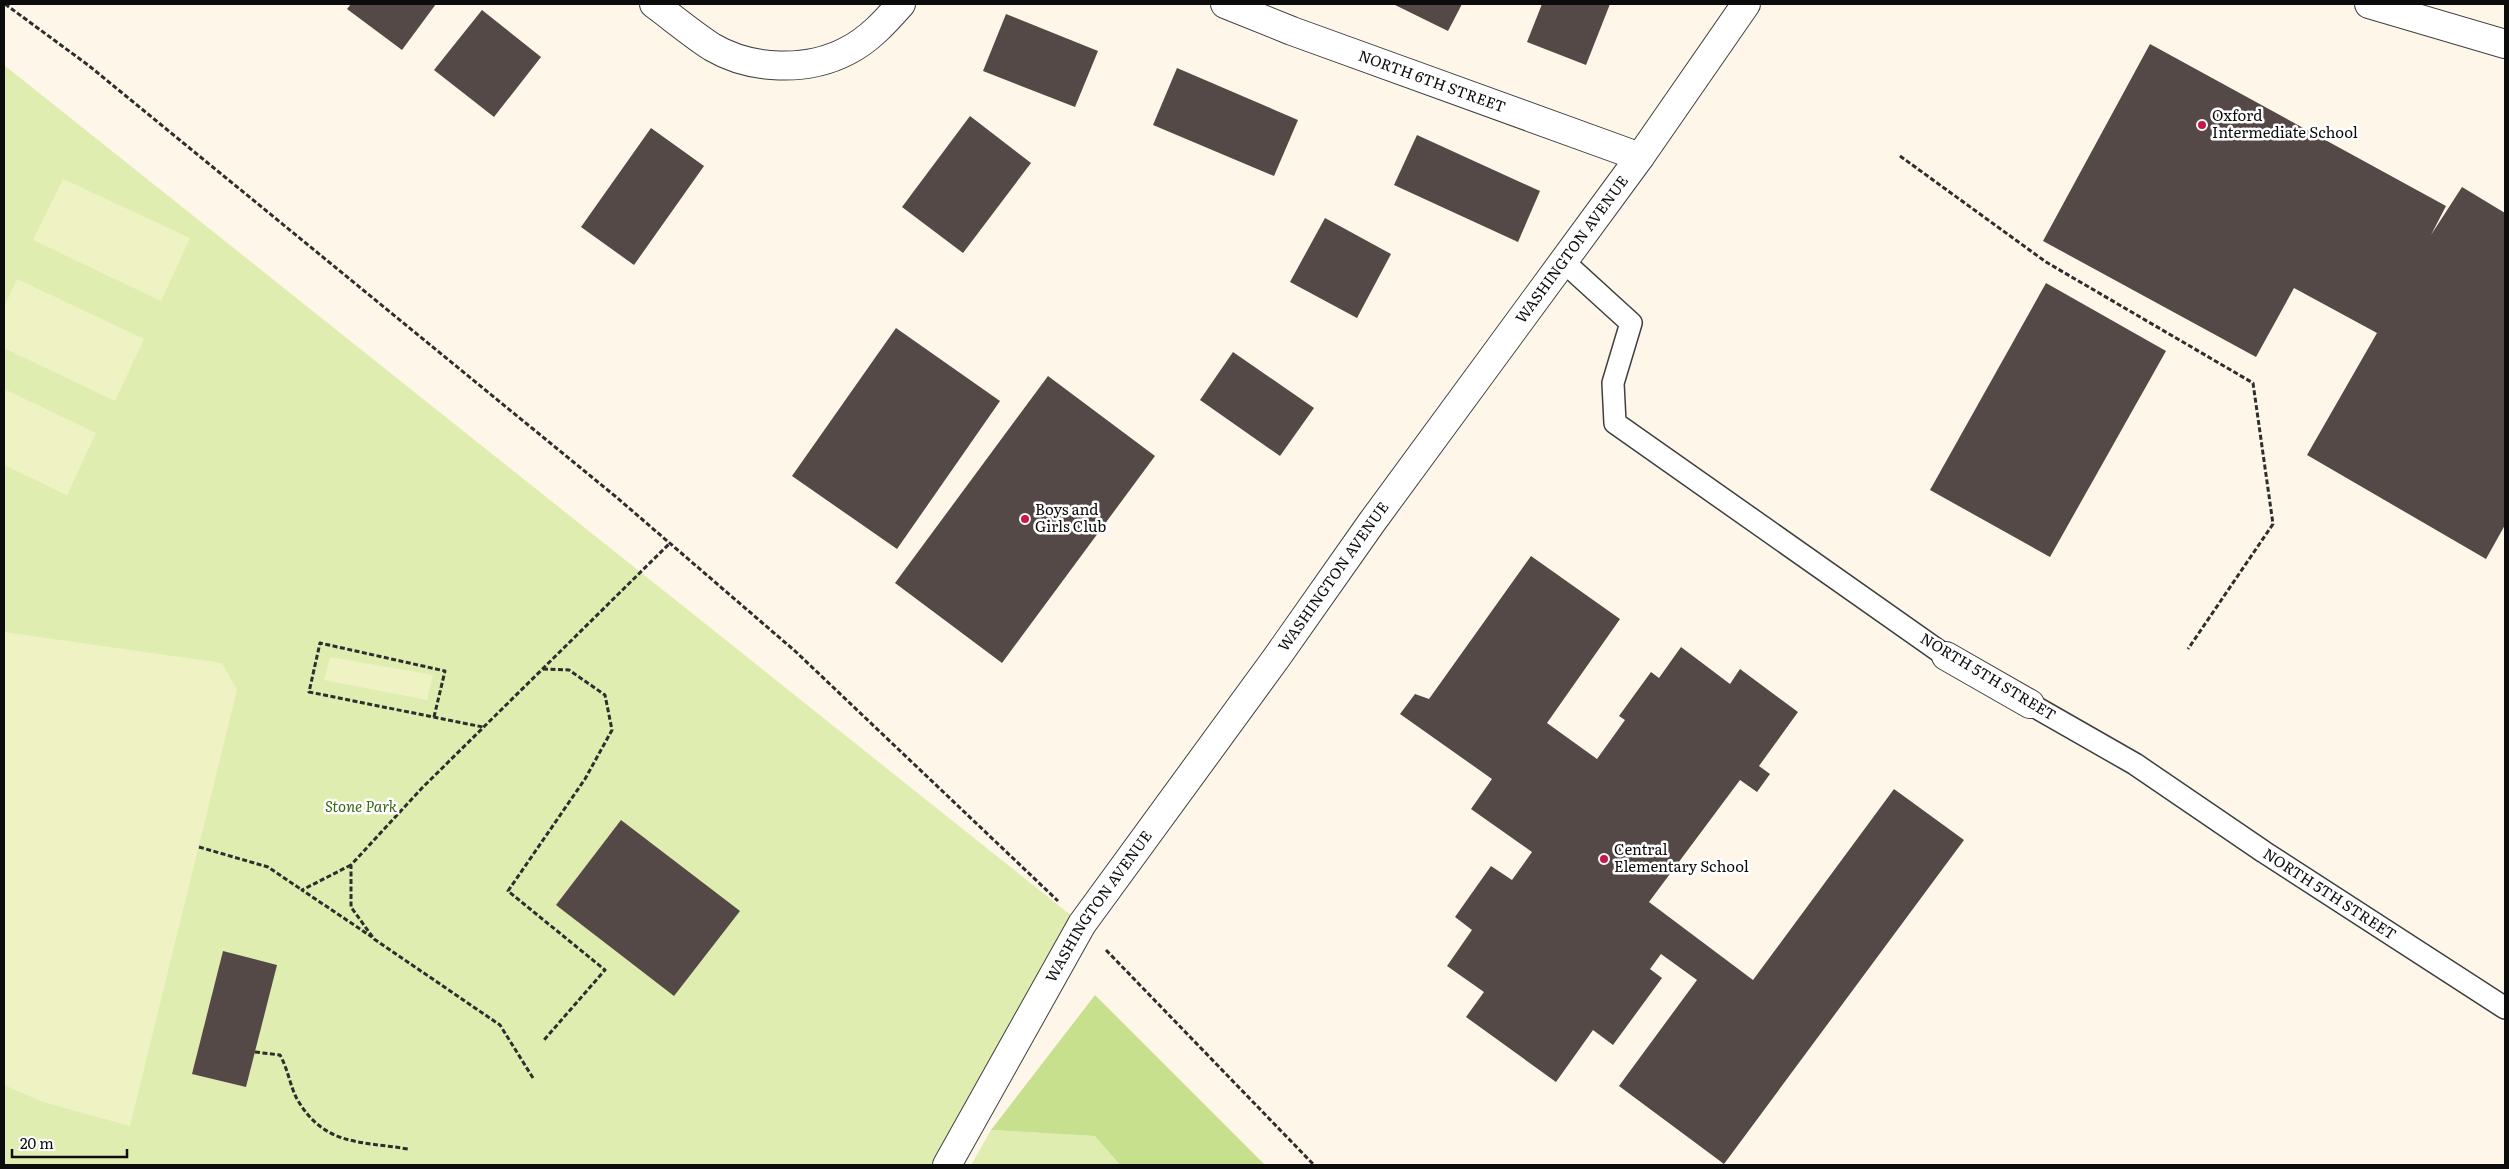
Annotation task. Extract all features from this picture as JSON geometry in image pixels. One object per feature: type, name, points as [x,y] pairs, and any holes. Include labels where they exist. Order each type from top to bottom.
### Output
[{"type":"street","points":[[654,4],[712,47],[741,60],[784,67],[818,61],[847,52],[878,30],[901,4]]},
{"type":"street","name":"NORTH 6TH STREET","points":[[1225,4],[1292,31],[1640,157]]},
{"type":"street","name":"WASHINGTON AVENUE","points":[[947,1165],[1082,924],[1277,657],[1372,522],[1640,157],[1746,4]]},
{"type":"street","points":[[2370,4],[2505,44]]},
{"type":"street","name":"NORTH 5TH STREET","points":[[1946,656],[2030,704]]},
{"type":"lane","name":"NORTH 5TH STREET","points":[[1564,262],[1631,323],[1612,383],[1615,423],[1946,656]]},
{"type":"lane","name":"NORTH 5TH STREET","points":[[2030,704],[2135,764],[2256,847],[2505,1008]]},
{"type":"path","points":[[5,4],[88,65],[670,543],[795,651],[1082,924],[1314,1165]]},
{"type":"path","points":[[1900,156],[2046,262],[2253,383],[2273,524],[2188,649]]},
{"type":"path","points":[[302,890],[351,865],[422,788],[670,543]]},
{"type":"path","points":[[434,717],[445,671],[320,643],[309,692],[434,717],[484,727]]},
{"type":"path","points":[[542,669],[569,670],[605,694],[612,730],[585,779],[508,891],[604,970],[544,1040]]},
{"type":"path","points":[[199,847],[268,867],[500,1025],[533,1078]]},
{"type":"path","points":[[351,865],[351,907],[374,938]]},
{"type":"path","points":[[255,1052],[280,1055],[289,1071],[296,1097],[312,1121],[327,1133],[370,1144],[408,1149]]},
{"type":"green space","name":"Stone Park","points":[[4,65],[1082,924],[947,1165],[4,1165]]},
{"type":"green space","points":[[63,179],[190,238],[161,301],[33,240]]},
{"type":"green space","points":[[17,279],[144,339],[115,401],[4,348],[4,307]]},
{"type":"green space","points":[[4,389],[96,433],[67,495],[4,465]]},
{"type":"green space","points":[[4,632],[222,663],[237,690],[130,1126],[43,1102],[4,1085]]},
{"type":"green space","points":[[330,657],[433,675],[427,700],[324,680]]},
{"type":"green space","points":[[1095,995],[1265,1165],[1120,1165],[1095,1136],[991,1130]]},
{"type":"green space","points":[[991,1130],[1096,1136],[1120,1165],[971,1165]]},
{"type":"building","points":[[351,4],[436,4],[402,50],[347,9]]},
{"type":"building","points":[[1393,4],[1462,4],[1448,31]]},
{"type":"building","points":[[1542,4],[1610,4],[1586,65],[1527,42]]},
{"type":"building","points":[[482,10],[541,57],[494,117],[434,70]]},
{"type":"building","points":[[1006,14],[1098,51],[1075,107],[983,71]]},
{"type":"building","name":"Oxford Intermediate School","points":[[2150,44],[2446,206],[2431,235],[2462,187],[2505,213],[2505,525],[2486,559],[2307,455],[2377,333],[2294,288],[2256,357],[2043,241]]},
{"type":"building","points":[[1177,68],[1298,120],[1274,176],[1153,125]]},
{"type":"building","points":[[970,116],[1031,163],[963,253],[902,207]]},
{"type":"building","points":[[651,128],[704,166],[634,265],[581,227]]},
{"type":"building","points":[[1417,135],[1540,191],[1518,242],[1394,185]]},
{"type":"building","points":[[1325,218],[1391,254],[1357,318],[1290,282]]},
{"type":"building","points":[[2046,283],[2166,351],[2050,557],[1930,490]]},
{"type":"building","points":[[896,328],[1000,401],[897,549],[792,476]]},
{"type":"building","points":[[1233,352],[1314,408],[1280,456],[1200,400]]},
{"type":"building","name":"Boys and Girls Club","points":[[1048,376],[1155,456],[1002,663],[895,583]]},
{"type":"building","name":"Central Elementary School","points":[[1531,556],[1620,619],[1547,723],[1597,759],[1625,720],[1619,716],[1651,672],[1659,678],[1681,647],[1730,684],[1740,669],[1798,712],[1759,766],[1770,774],[1757,792],[1740,780],[1649,902],[1753,980],[1894,789],[1964,840],[1724,1164],[1619,1086],[1697,980],[1661,954],[1650,969],[1662,978],[1613,1045],[1593,1030],[1556,1082],[1466,1017],[1484,992],[1447,966],[1472,930],[1455,917],[1491,866],[1512,880],[1532,852],[1471,809],[1492,779],[1400,714],[1415,694],[1429,699]]},
{"type":"building","points":[[621,820],[740,911],[674,996],[556,905]]},
{"type":"building","points":[[223,951],[277,965],[246,1087],[192,1074]]},
{"type":"place","name":"Oxford Intermediate School","points":[[2202,125]]},
{"type":"place","name":"Boys and Girls Club","points":[[1025,519]]},
{"type":"place","name":"Central Elementary School","points":[[1604,859]]}]
